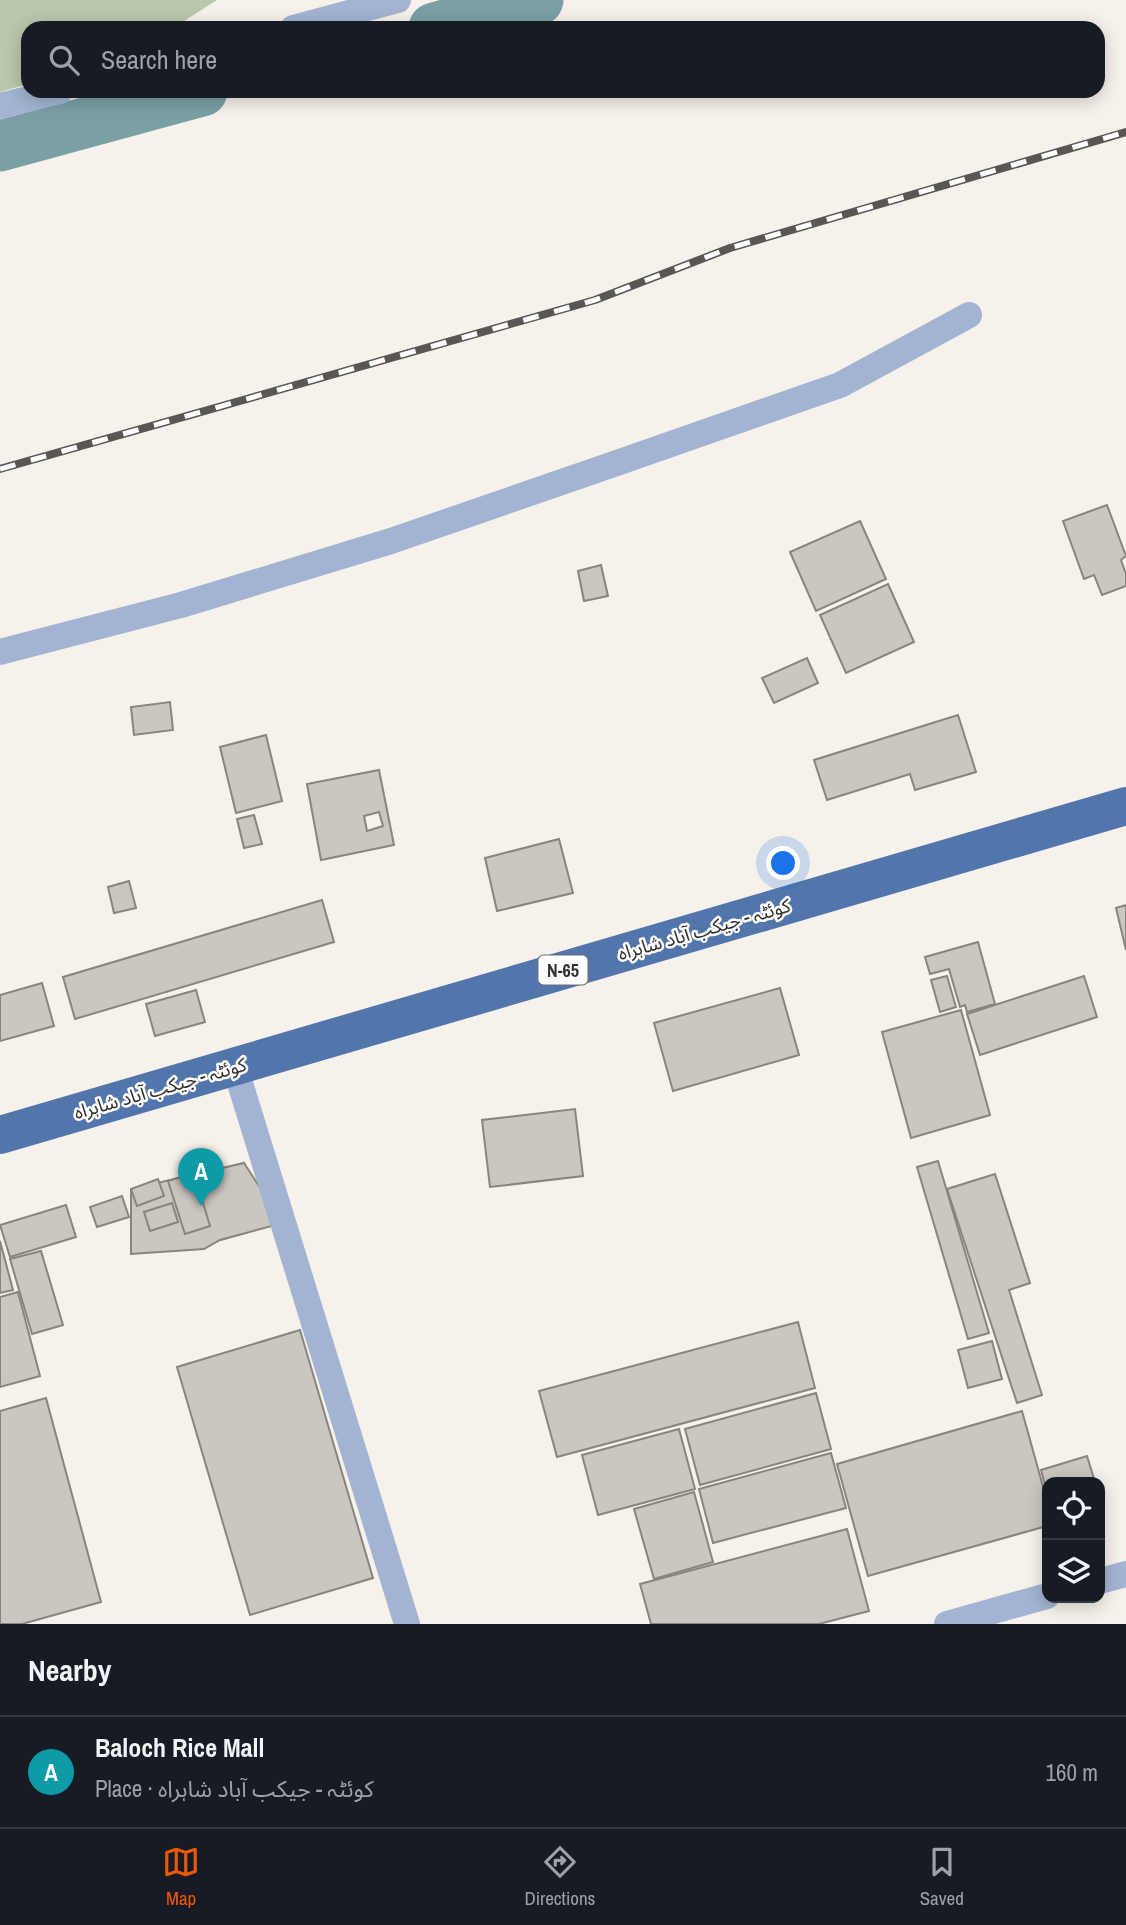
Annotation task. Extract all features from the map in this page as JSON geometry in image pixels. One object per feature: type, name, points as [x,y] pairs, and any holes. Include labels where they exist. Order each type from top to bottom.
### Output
[{"type":"highway","name":"کوئٹہ - جیکب آباد شاہراہ","points":[[0,1135],[1126,806]]},
{"type":"street","points":[[319,21],[398,0]]},
{"type":"street","points":[[0,106],[32,98]]},
{"type":"street","points":[[0,652],[181,605],[391,541],[611,466],[840,385],[969,315]]},
{"type":"street","points":[[234,1067],[407,1624]]},
{"type":"street","points":[[1105,1580],[1126,1574]]},
{"type":"street","points":[[947,1624],[1042,1597]]},
{"type":"green space","points":[[0,0],[217,0],[184,21],[21,21],[21,86],[0,92]]},
{"type":"building","points":[[1107,505],[1126,556],[1121,560],[1126,574],[1126,586],[1102,595],[1094,575],[1084,579],[1063,521]]},
{"type":"building","points":[[860,521],[886,579],[816,611],[790,552]]},
{"type":"building","points":[[601,565],[608,596],[584,601],[578,571]]},
{"type":"building","points":[[888,584],[914,642],[846,673],[820,615]]},
{"type":"building","points":[[807,658],[818,683],[774,703],[762,678]]},
{"type":"building","points":[[170,702],[173,730],[134,735],[131,707]]},
{"type":"building","points":[[958,715],[976,772],[915,790],[910,774],[827,800],[814,760]]},
{"type":"building","points":[[266,735],[282,801],[236,813],[220,747]]},
{"type":"building","points":[[379,770],[394,845],[321,860],[307,784]],"holes":[[[379,812],[383,826],[367,831],[364,816]]]},
{"type":"building","points":[[254,815],[262,844],[244,848],[237,819]]},
{"type":"building","points":[[559,839],[573,893],[497,911],[485,858]]},
{"type":"building","points":[[129,881],[136,908],[114,913],[108,887]]},
{"type":"building","points":[[322,900],[334,942],[75,1019],[63,977]]},
{"type":"building","points":[[1126,905],[1126,950],[1116,908]]},
{"type":"building","points":[[978,942],[995,1004],[967,1012],[965,1005],[960,1007],[949,969],[930,974],[925,957]]},
{"type":"building","points":[[947,976],[956,1007],[940,1012],[931,980]]},
{"type":"building","points":[[1084,976],[1097,1017],[980,1055],[967,1014]]},
{"type":"building","points":[[42,983],[54,1026],[0,1041],[0,995]]},
{"type":"building","points":[[780,988],[799,1055],[673,1091],[654,1023]]},
{"type":"building","points":[[196,990],[205,1022],[155,1036],[146,1004]]},
{"type":"building","points":[[961,1010],[990,1115],[911,1138],[882,1032]]},
{"type":"building","points":[[575,1109],[583,1176],[490,1187],[482,1120]]},
{"type":"building","points":[[938,1161],[989,1333],[968,1339],[917,1167]]},
{"type":"building","points":[[244,1163],[262,1228],[220,1240],[201,1175]]},
{"type":"building","points":[[244,1163],[283,1223],[220,1240],[204,1249],[131,1254],[131,1189]]},
{"type":"building","points":[[194,1173],[210,1226],[185,1234],[168,1181]]},
{"type":"building","points":[[995,1174],[1030,1283],[1009,1290],[1042,1395],[1017,1403],[947,1189]]},
{"type":"building","points":[[158,1179],[164,1196],[137,1206],[131,1189]]},
{"type":"building","points":[[122,1196],[129,1217],[97,1227],[90,1207]]},
{"type":"building","points":[[172,1203],[178,1222],[150,1231],[144,1212]]},
{"type":"building","points":[[66,1205],[76,1237],[10,1257],[0,1225]]},
{"type":"building","points":[[0,1241],[13,1290],[0,1293]]},
{"type":"building","points":[[41,1251],[63,1325],[32,1334],[10,1259]]},
{"type":"building","points":[[18,1292],[40,1376],[0,1387],[0,1297]]},
{"type":"building","points":[[798,1322],[815,1388],[557,1457],[539,1391]]},
{"type":"building","points":[[300,1330],[373,1578],[250,1615],[177,1367]]},
{"type":"building","points":[[992,1341],[1002,1379],[968,1388],[958,1350]]},
{"type":"building","points":[[816,1393],[831,1449],[700,1485],[685,1429]]},
{"type":"building","points":[[46,1398],[101,1602],[22,1624],[0,1624],[0,1411]]},
{"type":"building","points":[[1022,1411],[1042,1483],[1042,1527],[868,1576],[837,1464]]},
{"type":"building","points":[[679,1429],[695,1489],[598,1515],[582,1455]]},
{"type":"building","points":[[831,1453],[846,1508],[713,1543],[699,1489]]},
{"type":"building","points":[[1087,1456],[1093,1477],[1043,1477],[1041,1470]]},
{"type":"building","points":[[694,1492],[713,1562],[654,1579],[634,1509]]},
{"type":"building","points":[[847,1529],[869,1611],[819,1624],[651,1624],[640,1584]]},
{"type":"waterway","points":[[460,21],[538,0]]},
{"type":"waterway","points":[[0,146],[176,98]]},
{"type":"railway","points":[[0,469],[595,300],[730,248],[1126,132]]},
{"type":"place","name":"Baloch Rice Mall","points":[[201,1206]]}]
